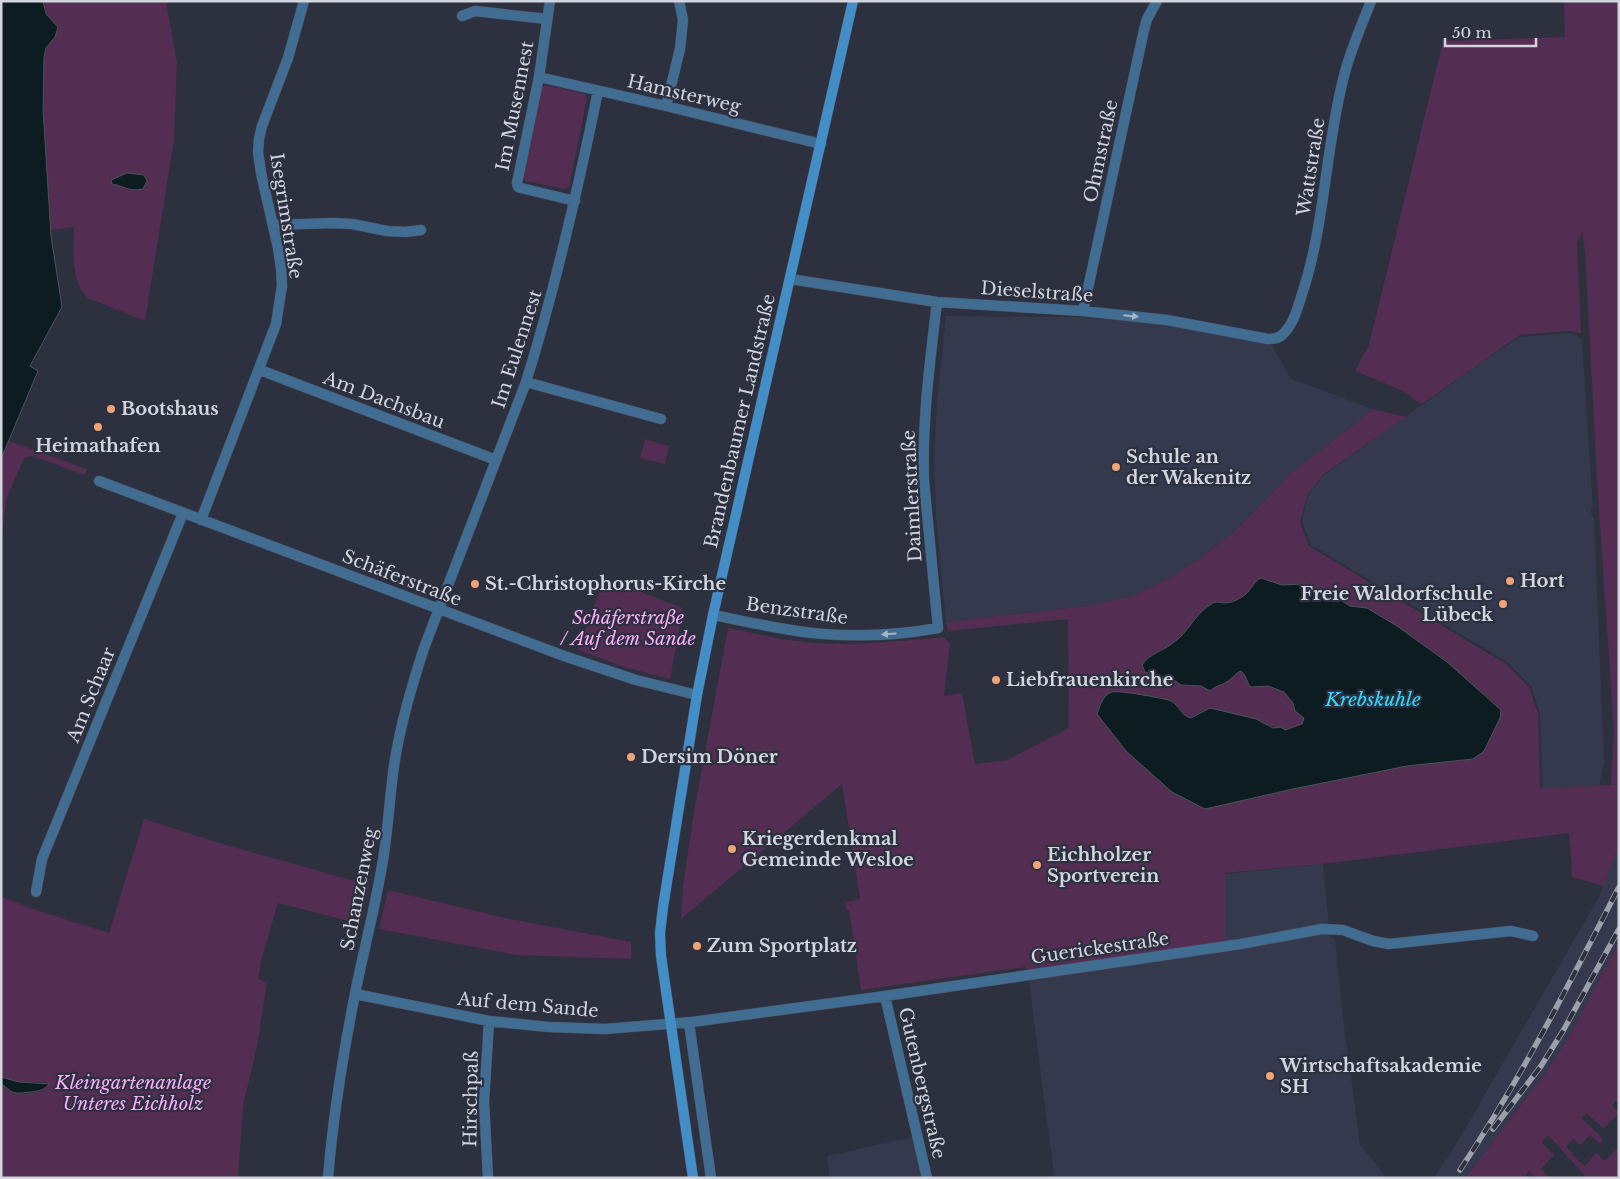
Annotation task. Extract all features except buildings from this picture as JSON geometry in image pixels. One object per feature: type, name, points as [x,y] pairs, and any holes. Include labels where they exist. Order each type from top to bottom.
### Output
[{"type":"main road","name":"Brandenbaumer Landstraße","points":[[693,1178],[661,956],[661,921],[697,695],[713,615],[853,1]]},
{"type":"street","name":"Isegrimstraße","points":[[201,520],[276,324],[282,286],[274,225],[261,173],[258,152],[259,139],[262,126],[288,58],[304,1]]},
{"type":"street","name":"Im Musennest","points":[[550,1],[539,77],[517,183],[518,187],[575,201]]},
{"type":"street","points":[[666,106],[680,48],[683,20],[679,1]]},
{"type":"street","name":"Ohmstraße","points":[[1082,311],[1144,30],[1147,19],[1158,1]]},
{"type":"street","name":"Wattstraße","points":[[1281,336],[1291,324],[1306,283],[1318,230],[1343,80],[1356,37],[1371,1]]},
{"type":"street","points":[[462,16],[475,11],[547,19]]},
{"type":"street","name":"Hamsterweg","points":[[539,77],[821,144]]},
{"type":"street","name":"Im Eulennest","points":[[439,610],[526,382],[557,274],[575,201],[598,91]]},
{"type":"street","points":[[274,225],[332,223],[352,224],[388,231],[406,232],[421,230]]},
{"type":"street","name":"Dieselstraße","points":[[790,278],[937,302],[1082,311],[1167,320],[1268,339],[1275,339],[1281,336]]},
{"type":"street","name":"Daimlerstraße","points":[[937,302],[927,395],[923,459],[938,628]]},
{"type":"street","name":"Am Dachsbau","points":[[260,370],[496,460]]},
{"type":"street","points":[[526,382],[661,419]]},
{"type":"street","name":"Schäferstraße","points":[[99,481],[439,610],[591,665],[645,682],[697,695]]},
{"type":"street","name":"Am Schaar","points":[[36,892],[42,859],[183,512]]},
{"type":"street","name":"Schanzenweg","points":[[328,1178],[332,1126],[355,994],[389,824],[394,765],[401,728],[413,683],[439,610]]},
{"type":"street","name":"Benzstraße","points":[[713,615],[794,631],[822,634],[868,636],[919,632],[938,628]]},
{"type":"street","name":"Guerickestraße","points":[[670,1024],[885,996],[1241,944],[1322,929],[1343,930],[1373,941],[1388,944],[1511,931],[1533,936]]},
{"type":"street","name":"Auf dem Sande","points":[[355,994],[489,1021],[550,1027],[605,1029],[670,1024]]},
{"type":"street","name":"Gutenbergstraße","points":[[885,996],[927,1178]]},
{"type":"street","name":"Hirschpaß","points":[[488,1178],[484,1102],[489,1021]]},
{"type":"street","points":[[689,1023],[711,1178]]},
{"type":"shaded area","name":"Schule an der Wakenitz","points":[[946,316],[1083,317],[1165,324],[1272,345],[1291,379],[1373,409],[1289,475],[1234,532],[1198,560],[1167,579],[1132,596],[1087,606],[946,622],[936,517],[934,460],[937,402]]},
{"type":"shaded area","name":"Freie Waldorfschule Lübeck","points":[[1568,333],[1577,335],[1582,341],[1593,508],[1591,508],[1592,517],[1594,517],[1604,763],[1599,786],[1543,788],[1540,713],[1531,686],[1507,662],[1311,545],[1302,522],[1308,495],[1324,475],[1489,357],[1520,337]]},
{"type":"shaded area","points":[[1619,845],[1619,942],[1570,1035],[1546,1072],[1465,1178],[1434,1178],[1455,1146],[1600,895]]},
{"type":"shaded area","points":[[1323,864],[1330,937],[1335,940],[1343,1018],[1360,1144],[1387,1178],[1043,1178],[1054,1175],[1028,975],[1225,946],[1224,874]]},
{"type":"shaded area","points":[[918,1136],[927,1178],[830,1178],[827,1156]]},
{"type":"green space","points":[[43,1],[166,1],[177,63],[174,140],[145,321],[88,298],[78,283],[74,265],[74,227],[51,230],[43,109],[44,57],[46,48],[55,37],[58,27],[46,14]]},
{"type":"green space","points":[[1564,1],[1619,1],[1619,845],[1604,886],[1571,877],[1569,833],[1323,864],[1225,873],[1225,946],[1028,975],[1026,967],[861,990],[849,910],[846,910],[845,902],[860,899],[842,784],[681,919],[683,885],[694,812],[728,628],[787,640],[833,644],[944,637],[950,644],[944,696],[962,693],[975,764],[1007,760],[1069,728],[1068,619],[948,631],[946,622],[1087,606],[1132,596],[1167,579],[1198,560],[1234,532],[1289,475],[1373,409],[1406,417],[1324,474],[1308,494],[1300,522],[1309,546],[1506,664],[1529,687],[1538,713],[1540,788],[1611,785],[1614,731],[1598,496],[1585,251],[1582,232],[1577,243],[1581,333],[1568,331],[1520,335],[1422,404],[1401,390],[1355,371],[1369,345],[1443,41],[1565,37]],"holes":[[[1261,578],[1282,585],[1305,584],[1327,592],[1350,606],[1367,608],[1397,626],[1447,662],[1494,703],[1473,759],[1407,766],[1205,809],[1172,792],[1126,751],[1098,715],[1185,717],[1265,724],[1285,730],[1302,724],[1304,718],[1295,711],[1293,703],[1284,692],[1268,686],[1251,687],[1241,671],[1234,674],[1229,681],[1205,689],[1201,686],[1181,685],[1174,680],[1145,672],[1142,665],[1150,656],[1162,651],[1187,632],[1196,616],[1216,602],[1227,602],[1241,598]]]},
{"type":"green space","points":[[545,85],[585,94],[587,98],[569,187],[564,189],[526,181],[523,176],[541,89]]},
{"type":"green space","points":[[645,439],[669,446],[665,464],[640,458]]},
{"type":"green space","points":[[9,441],[87,469],[85,475],[32,456],[24,458],[7,497],[1,540],[1,459]]},
{"type":"green space","name":"Schäferstraße / Auf dem Sande","points":[[604,578],[683,608],[670,679],[624,667],[578,650]]},
{"type":"green space","name":"Kleingartenanlage Unteres Eichholz","points":[[144,819],[226,845],[369,885],[361,924],[278,903],[261,961],[258,979],[267,983],[257,1046],[243,1106],[238,1178],[1,1178],[1,1083],[10,1090],[25,1094],[42,1091],[48,1082],[19,1082],[1,1077],[1,896],[27,907],[109,933]]},
{"type":"green space","points":[[388,890],[505,918],[631,942],[631,959],[516,955],[379,929]]},
{"type":"green space","points":[[1619,942],[1619,1104],[1616,1101],[1612,1106],[1619,1112],[1604,1129],[1586,1113],[1581,1118],[1603,1140],[1600,1144],[1590,1135],[1580,1145],[1573,1139],[1566,1147],[1585,1166],[1596,1153],[1605,1161],[1616,1149],[1619,1152],[1619,1172],[1614,1178],[1587,1178],[1548,1135],[1542,1142],[1554,1155],[1541,1169],[1550,1178],[1536,1178],[1529,1171],[1524,1178],[1465,1178],[1546,1072],[1570,1035]]},
{"type":"water","points":[[1,1],[43,1],[46,14],[58,27],[55,37],[46,48],[44,57],[43,109],[51,236],[62,307],[30,366],[38,371],[1,459]]},
{"type":"water","points":[[127,173],[144,175],[147,181],[143,189],[130,189],[112,184],[111,180]]},
{"type":"water","name":"Krebskuhle","points":[[1261,578],[1282,585],[1305,584],[1327,592],[1350,606],[1367,608],[1397,626],[1447,662],[1501,710],[1500,718],[1484,751],[1473,759],[1407,766],[1205,809],[1172,792],[1126,751],[1097,714],[1100,705],[1112,692],[1123,692],[1171,701],[1185,715],[1191,718],[1210,708],[1256,719],[1273,728],[1281,727],[1285,730],[1302,724],[1304,718],[1295,711],[1293,703],[1284,692],[1268,686],[1251,687],[1241,671],[1210,691],[1201,686],[1181,685],[1174,680],[1145,672],[1142,665],[1152,655],[1179,639],[1207,607],[1215,602],[1227,603],[1239,599]]},
{"type":"water","points":[[1,1077],[19,1082],[50,1084],[37,1091],[15,1093],[1,1083]]},
{"type":"railway","points":[[1460,1170],[1524,1066],[1619,887]]},
{"type":"railway","points":[[1493,1129],[1541,1066],[1563,1031],[1619,929]]},
{"type":"place","name":"Bootshaus","points":[[111,409]]},
{"type":"place","name":"Heimathafen","points":[[98,427]]},
{"type":"place","name":"Schule an der Wakenitz","points":[[1116,467]]},
{"type":"place","name":"Hort","points":[[1510,581]]},
{"type":"place","name":"St.-Christophorus-Kirche","points":[[475,584]]},
{"type":"place","name":"Freie Waldorfschule Lübeck","points":[[1503,604]]},
{"type":"place","name":"Liebfrauenkirche","points":[[996,680]]},
{"type":"place","name":"Dersim Döner","points":[[631,757]]},
{"type":"place","name":"Kriegerdenkmal Gemeinde Wesloe","points":[[732,849]]},
{"type":"place","name":"Eichholzer Sportverein","points":[[1037,865]]},
{"type":"place","name":"Zum Sportplatz","points":[[697,946]]},
{"type":"place","name":"Wirtschaftsakademie SH","points":[[1270,1076]]}]
